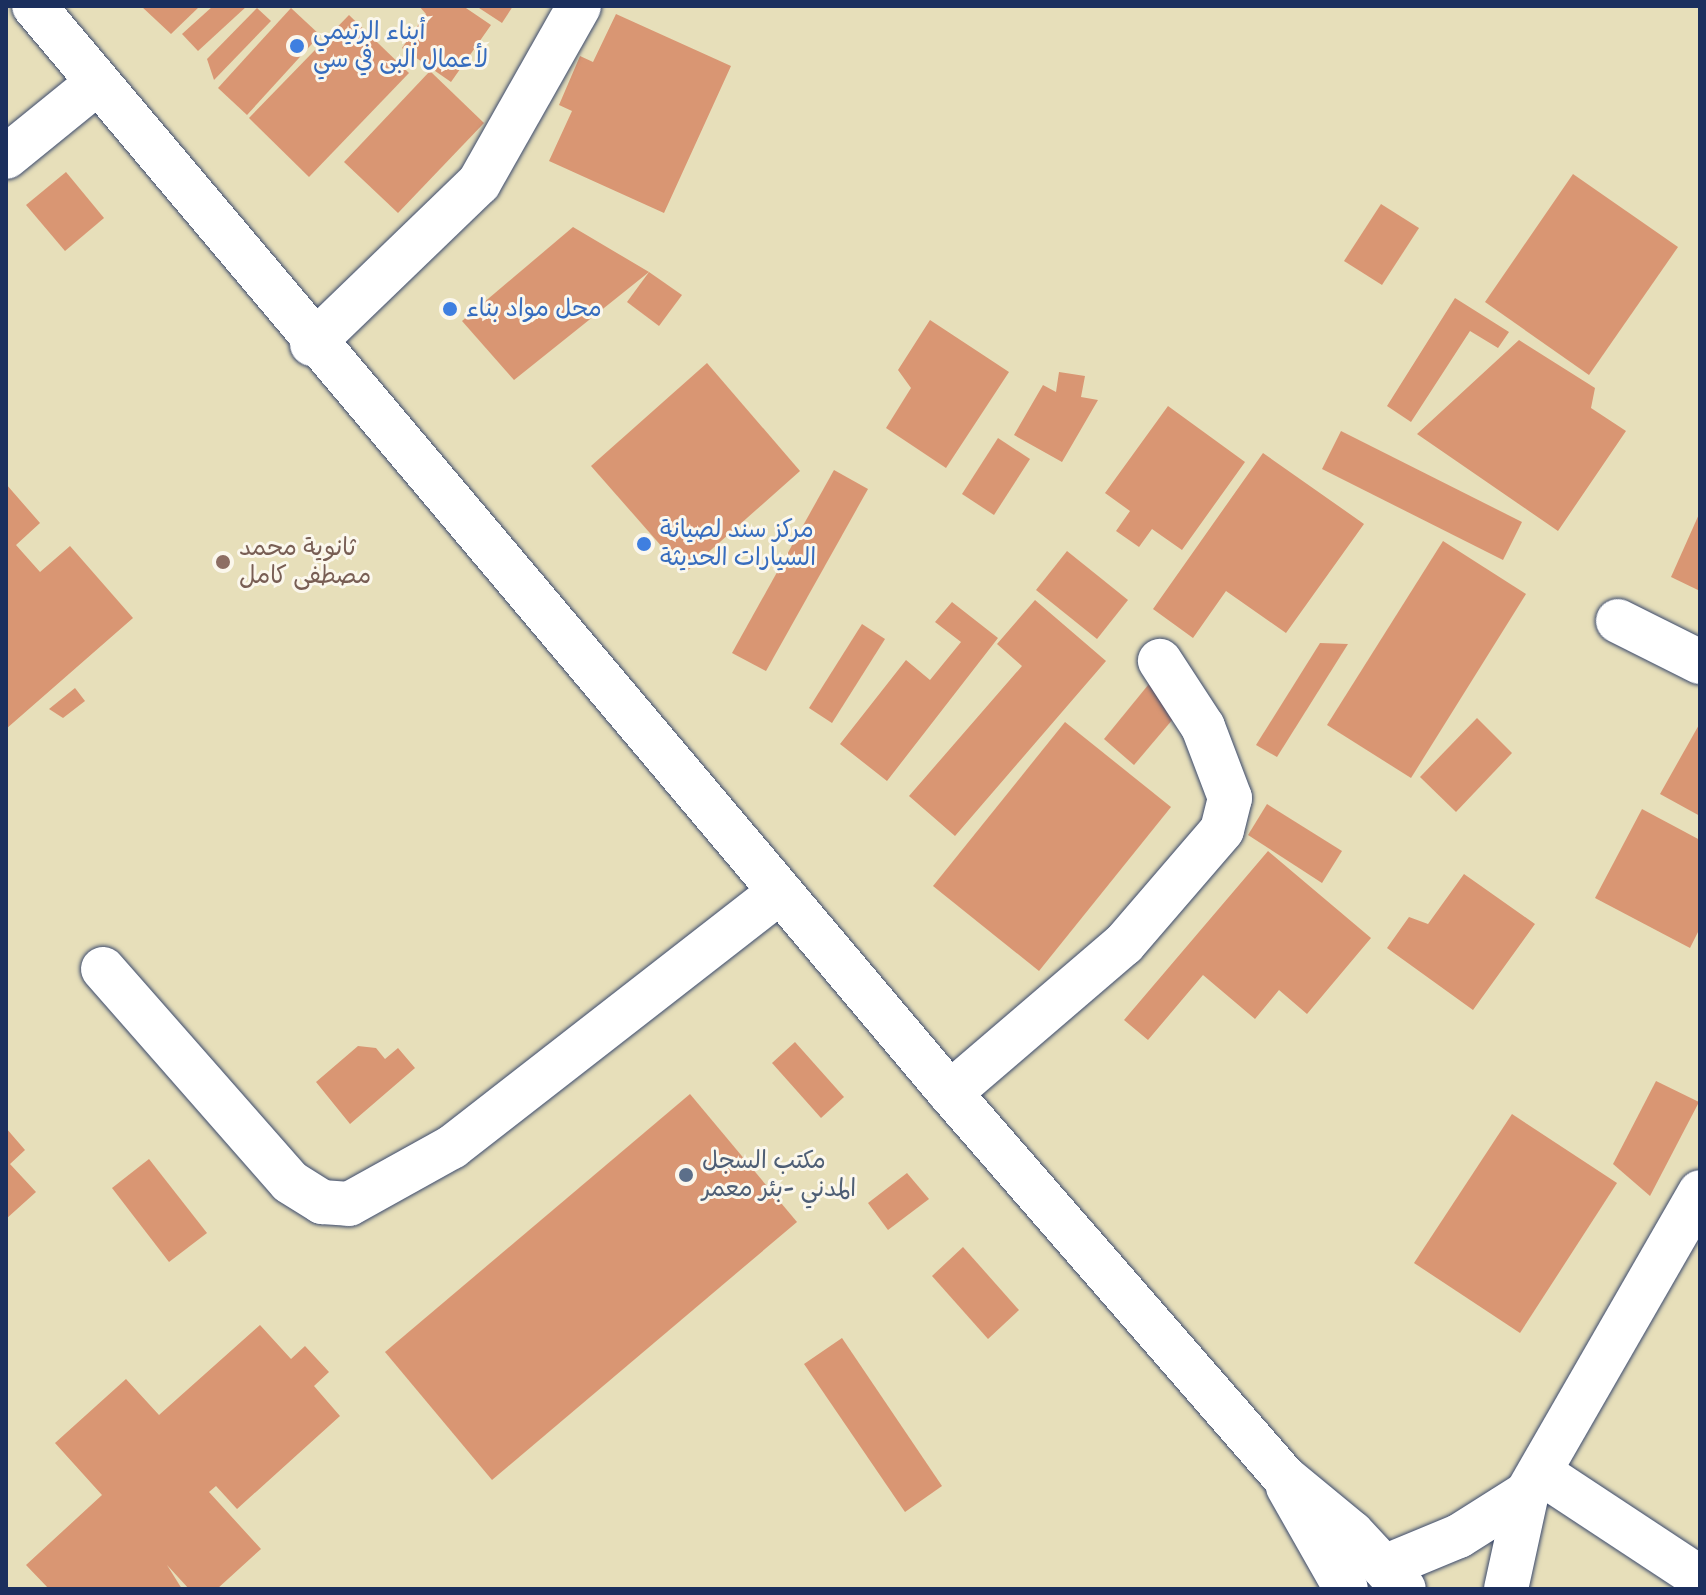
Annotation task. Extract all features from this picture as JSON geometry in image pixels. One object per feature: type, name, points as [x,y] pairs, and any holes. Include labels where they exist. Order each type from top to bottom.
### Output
[{"type":"main road","points":[[34,6],[312,344],[950,1093],[1284,1477],[1394,1578],[1534,1483]]},
{"type":"main road","points":[[312,344],[469,195],[579,6]]},
{"type":"main road","points":[[6,157],[97,83]]},
{"type":"main road","points":[[1618,621],[1700,662]]},
{"type":"main road","points":[[950,1093],[1124,944],[1222,830],[1230,798],[1203,727],[1160,661]]},
{"type":"main road","points":[[103,969],[290,1182],[322,1202],[349,1204],[452,1147],[779,892]]},
{"type":"main road","points":[[1506,1589],[1534,1483],[1700,1192]]},
{"type":"main road","points":[[1284,1477],[1346,1589]]},
{"type":"main road","points":[[1534,1483],[1700,1578]]},
{"type":"building","points":[[141,6],[200,6],[171,34]]},
{"type":"building","points":[[213,6],[247,6],[198,51],[182,34]]},
{"type":"building","points":[[419,6],[463,6],[491,25],[451,82],[402,48],[426,14]]},
{"type":"building","points":[[476,6],[513,6],[502,23]]},
{"type":"building","points":[[257,8],[271,21],[214,80],[207,59]]},
{"type":"building","points":[[291,8],[320,35],[247,115],[218,88]]},
{"type":"building","points":[[616,14],[731,66],[664,213],[549,161],[572,111],[559,105],[580,56],[593,62]]},
{"type":"building","points":[[349,15],[409,73],[309,177],[249,118]]},
{"type":"building","points":[[430,71],[484,123],[398,213],[344,162]]},
{"type":"building","points":[[66,172],[104,218],[65,251],[26,205]]},
{"type":"building","points":[[1573,174],[1678,247],[1589,375],[1485,302]]},
{"type":"building","points":[[1381,204],[1419,228],[1382,285],[1344,261]]},
{"type":"building","points":[[573,227],[649,272],[514,380],[462,321]]},
{"type":"building","points":[[649,272],[682,295],[659,326],[627,302]]},
{"type":"building","points":[[1455,298],[1509,332],[1498,348],[1470,331],[1411,422],[1387,406]]},
{"type":"building","points":[[930,320],[1009,372],[946,468],[886,428],[911,388],[898,370]]},
{"type":"building","points":[[1519,340],[1595,388],[1591,408],[1626,431],[1558,531],[1417,434]]},
{"type":"building","points":[[707,363],[800,471],[685,573],[591,466]]},
{"type":"building","points":[[1059,372],[1085,376],[1081,397],[1098,400],[1062,462],[1014,435],[1043,385],[1056,392]]},
{"type":"building","points":[[1168,406],[1245,462],[1182,550],[1152,529],[1139,547],[1116,531],[1130,511],[1105,493]]},
{"type":"building","points":[[1341,431],[1522,522],[1503,560],[1322,469]]},
{"type":"building","points":[[998,438],[1030,459],[994,515],[962,494]]},
{"type":"building","points":[[1263,453],[1364,524],[1286,633],[1226,591],[1193,638],[1153,609]]},
{"type":"building","points":[[834,470],[868,489],[766,671],[732,653]]},
{"type":"building","points":[[6,484],[40,523],[16,545],[40,572],[70,546],[133,618],[6,729]]},
{"type":"building","points":[[1700,512],[1700,591],[1671,577]]},
{"type":"building","points":[[1443,541],[1526,594],[1411,778],[1327,725]]},
{"type":"building","points":[[1067,551],[1128,600],[1097,639],[1036,590]]},
{"type":"building","points":[[1035,600],[1106,661],[955,836],[909,796],[1022,666],[997,644]]},
{"type":"building","points":[[952,602],[998,638],[887,781],[840,744],[906,660],[930,680],[961,642],[935,622]]},
{"type":"building","points":[[862,624],[885,639],[832,723],[809,708]]},
{"type":"building","points":[[1320,643],[1348,644],[1277,757],[1256,745]]},
{"type":"building","points":[[1153,679],[1173,719],[1134,765],[1104,739]]},
{"type":"building","points":[[75,688],[85,701],[63,718],[49,709]]},
{"type":"building","points":[[1477,718],[1512,753],[1456,812],[1420,777]]},
{"type":"building","points":[[1065,722],[1171,807],[1039,971],[933,886]]},
{"type":"building","points":[[1700,723],[1700,816],[1660,794]]},
{"type":"building","points":[[1267,804],[1342,851],[1322,883],[1248,835]]},
{"type":"building","points":[[1642,809],[1700,840],[1700,928],[1690,948],[1595,898]]},
{"type":"building","points":[[1268,851],[1371,938],[1307,1014],[1279,990],[1255,1019],[1203,975],[1148,1040],[1124,1020]]},
{"type":"building","points":[[1464,874],[1535,924],[1473,1010],[1387,948],[1409,917],[1428,924]]},
{"type":"building","points":[[795,1042],[844,1097],[821,1118],[772,1063]]},
{"type":"building","points":[[358,1046],[376,1048],[385,1059],[398,1048],[415,1068],[350,1124],[316,1082]]},
{"type":"building","points":[[1656,1081],[1699,1102],[1650,1196],[1613,1164]]},
{"type":"building","points":[[690,1094],[797,1222],[492,1480],[385,1352]]},
{"type":"building","points":[[1512,1114],[1617,1183],[1520,1333],[1414,1263]]},
{"type":"building","points":[[6,1128],[25,1150],[10,1164],[36,1192],[6,1219]]},
{"type":"building","points":[[149,1159],[207,1233],[169,1262],[112,1188]]},
{"type":"building","points":[[907,1173],[929,1199],[888,1230],[868,1203]]},
{"type":"building","points":[[963,1247],[1019,1310],[988,1339],[932,1276]]},
{"type":"building","points":[[260,1325],[291,1359],[305,1346],[329,1372],[314,1386],[340,1416],[237,1509],[216,1486],[209,1492],[261,1549],[217,1589],[189,1589],[167,1565],[182,1589],[49,1589],[26,1565],[102,1495],[55,1443],[126,1379],[159,1415]]},
{"type":"building","points":[[842,1338],[942,1486],[905,1512],[804,1364]]},
{"type":"place","name":"أبناء الرتيمي لأعمال البى في سي","points":[[297,46]]},
{"type":"place","name":"محل مواد بناء","points":[[450,309]]},
{"type":"place","name":"مركز سند لصيانة السيارات الحديثة","points":[[644,544]]},
{"type":"place","name":"ثانوية محمد مصطفى كامل","points":[[223,562]]},
{"type":"place","name":"مكتب السجل المدني -بئر معمر","points":[[686,1175]]}]
